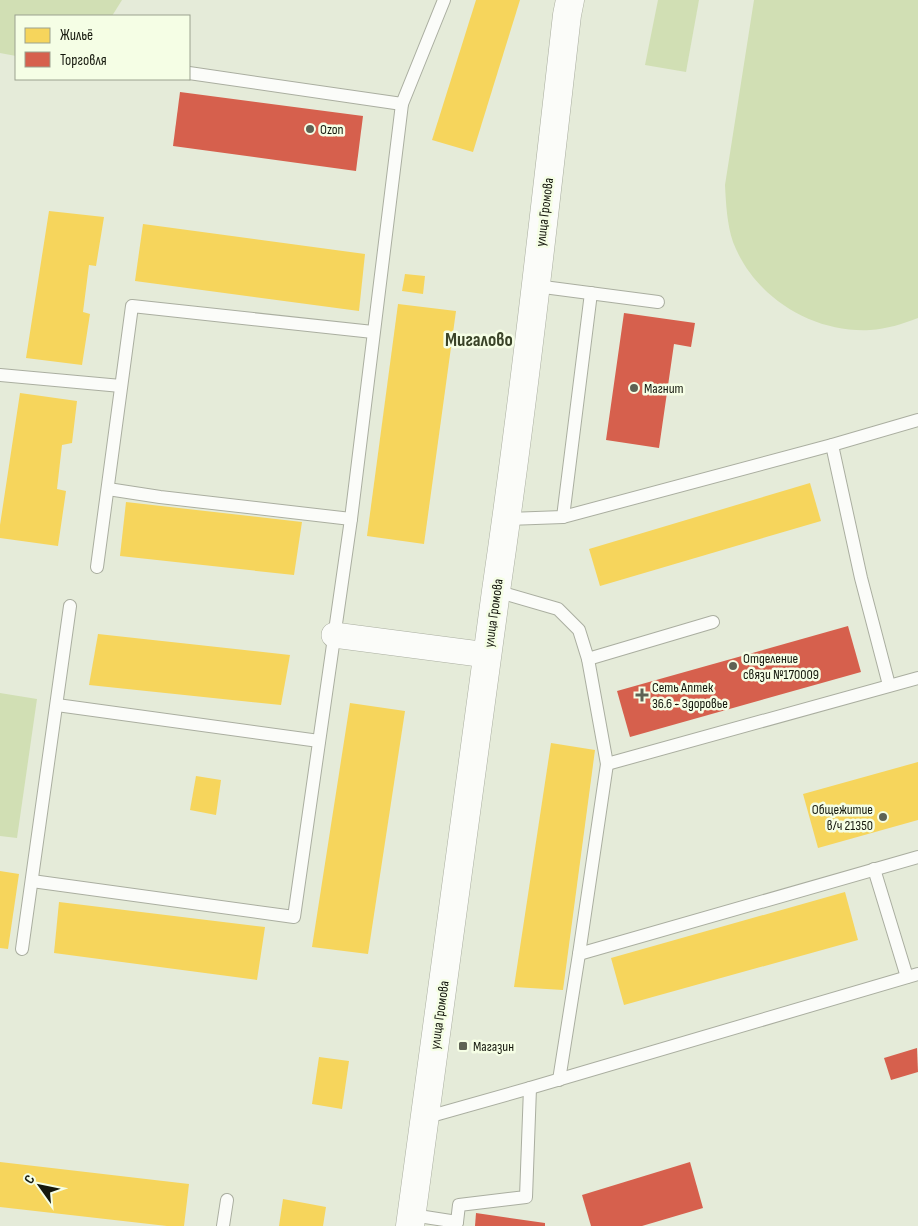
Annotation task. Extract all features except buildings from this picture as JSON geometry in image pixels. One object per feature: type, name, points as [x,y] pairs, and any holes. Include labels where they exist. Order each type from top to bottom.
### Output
[{"type":"street","name":"улица Громова","points":[[411,1221],[506,519],[570,0]]},
{"type":"street","points":[[334,635],[487,655]]},
{"type":"lane","points":[[32,881],[294,917],[351,519],[402,104],[444,0]]},
{"type":"lane","points":[[190,73],[402,104]]},
{"type":"lane","points":[[536,286],[658,302]]},
{"type":"lane","points":[[563,516],[591,293]]},
{"type":"lane","points":[[97,567],[132,306],[373,332]]},
{"type":"lane","points":[[0,375],[121,386]]},
{"type":"lane","points":[[506,519],[563,516],[832,445],[918,420]]},
{"type":"lane","points":[[832,445],[861,578],[889,686]]},
{"type":"lane","points":[[108,490],[351,519]]},
{"type":"lane","points":[[496,590],[558,609],[579,630],[588,659],[607,764],[559,1080]]},
{"type":"lane","points":[[22,949],[70,606]]},
{"type":"lane","points":[[588,659],[713,622]]},
{"type":"lane","points":[[607,764],[918,678]]},
{"type":"lane","points":[[57,704],[319,741]]},
{"type":"lane","points":[[579,954],[918,857]]},
{"type":"lane","points":[[424,1118],[913,975],[874,869]]},
{"type":"lane","points":[[411,1221],[457,1224],[459,1205],[526,1197],[530,1088]]},
{"type":"lane","points":[[223,1226],[227,1200]]},
{"type":"green space","points":[[0,0],[122,0],[113,15],[15,15],[15,56],[0,53]]},
{"type":"green space","points":[[658,0],[699,0],[686,72],[645,65]]},
{"type":"green space","points":[[754,0],[918,0],[918,318],[882,329],[870,330],[848,329],[827,325],[807,318],[788,308],[770,295],[743,262],[733,242],[729,228],[725,185]]},
{"type":"green space","points":[[0,693],[37,699],[17,838],[0,836]]},
{"type":"place","name":"Ozon","points":[[310,129]]},
{"type":"place","name":"Магнит","points":[[634,388]]},
{"type":"place","name":"Отделение связи №170009","points":[[733,666]]},
{"type":"place","name":"Сеть Аптек 36.6 - Здоровье","points":[[642,695]]},
{"type":"place","name":"Общежитие в/ч 21350","points":[[883,817]]},
{"type":"place","name":"Магазин","points":[[463,1046]]},
{"type":"district","name":"Мигалово","points":[[479,339]]}]
